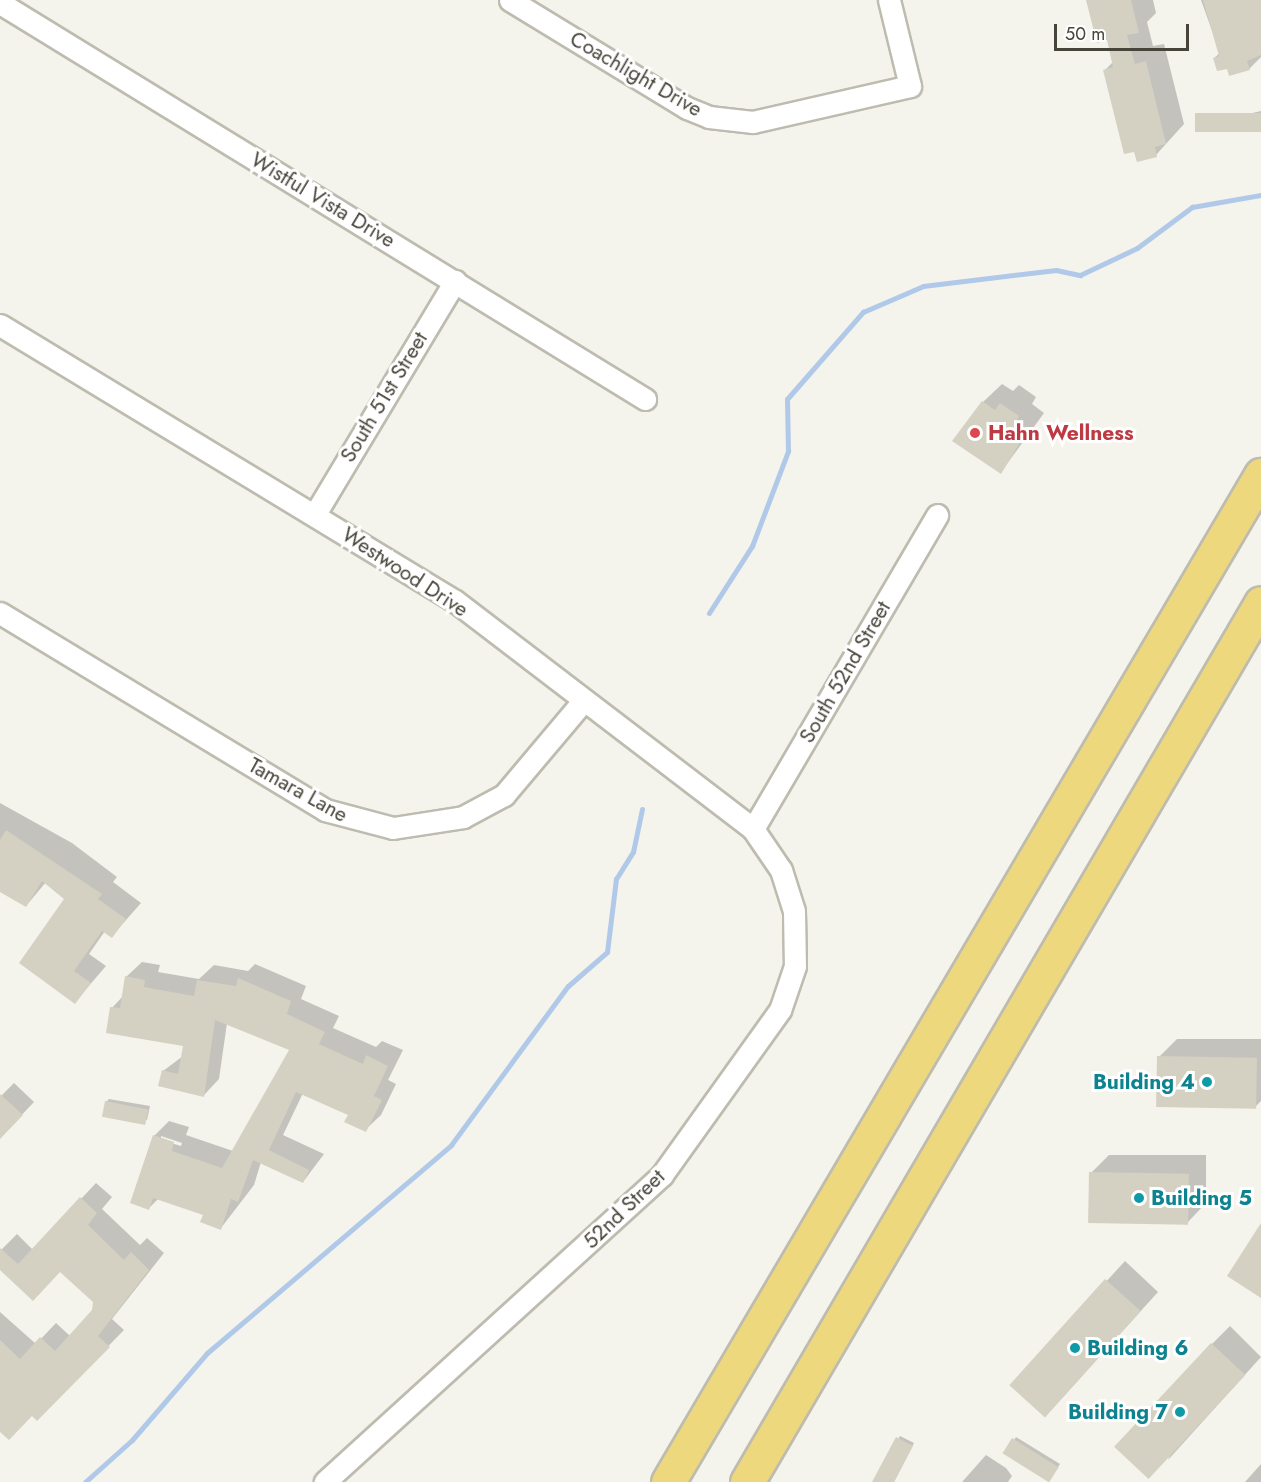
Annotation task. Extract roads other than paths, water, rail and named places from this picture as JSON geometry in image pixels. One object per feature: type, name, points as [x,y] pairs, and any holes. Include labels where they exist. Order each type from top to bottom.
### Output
[{"type":"highway","points":[[668,1482],[1261,475]]},
{"type":"highway","points":[[747,1482],[1261,603]]},
{"type":"street","name":"Coachlight Drive","points":[[510,0],[709,117],[764,120],[910,86],[889,0]]},
{"type":"street","name":"Wistful Vista Drive","points":[[0,3],[645,399]]},
{"type":"street","name":"South 51st Street","points":[[315,514],[455,281]]},
{"type":"street","name":"Westwood Drive","points":[[0,325],[455,601],[753,829],[777,864]]},
{"type":"street","name":"South 52nd Street","points":[[753,829],[937,515]]},
{"type":"street","name":"Tamara Lane","points":[[0,613],[325,810],[393,828],[463,818],[504,795],[584,700]]},
{"type":"street","name":"52nd Street","points":[[325,1482],[630,1206],[680,1152],[789,991],[794,911],[777,864]]},
{"type":"waterway","points":[[709,613],[752,546],[788,451],[787,399],[863,312],[923,286],[1056,270],[1080,275],[1137,248],[1192,207],[1261,195]]},
{"type":"waterway","points":[[85,1482],[132,1440],[207,1353],[451,1145],[568,986],[607,952],[616,879],[633,852],[642,809]]},
{"type":"place","name":"Hahn Wellness","points":[[975,433]]},
{"type":"place","name":"Building 4","points":[[1207,1082]]},
{"type":"place","name":"Building 5","points":[[1139,1198]]},
{"type":"place","name":"Building 6","points":[[1075,1348]]},
{"type":"place","name":"Building 7","points":[[1180,1412]]}]
